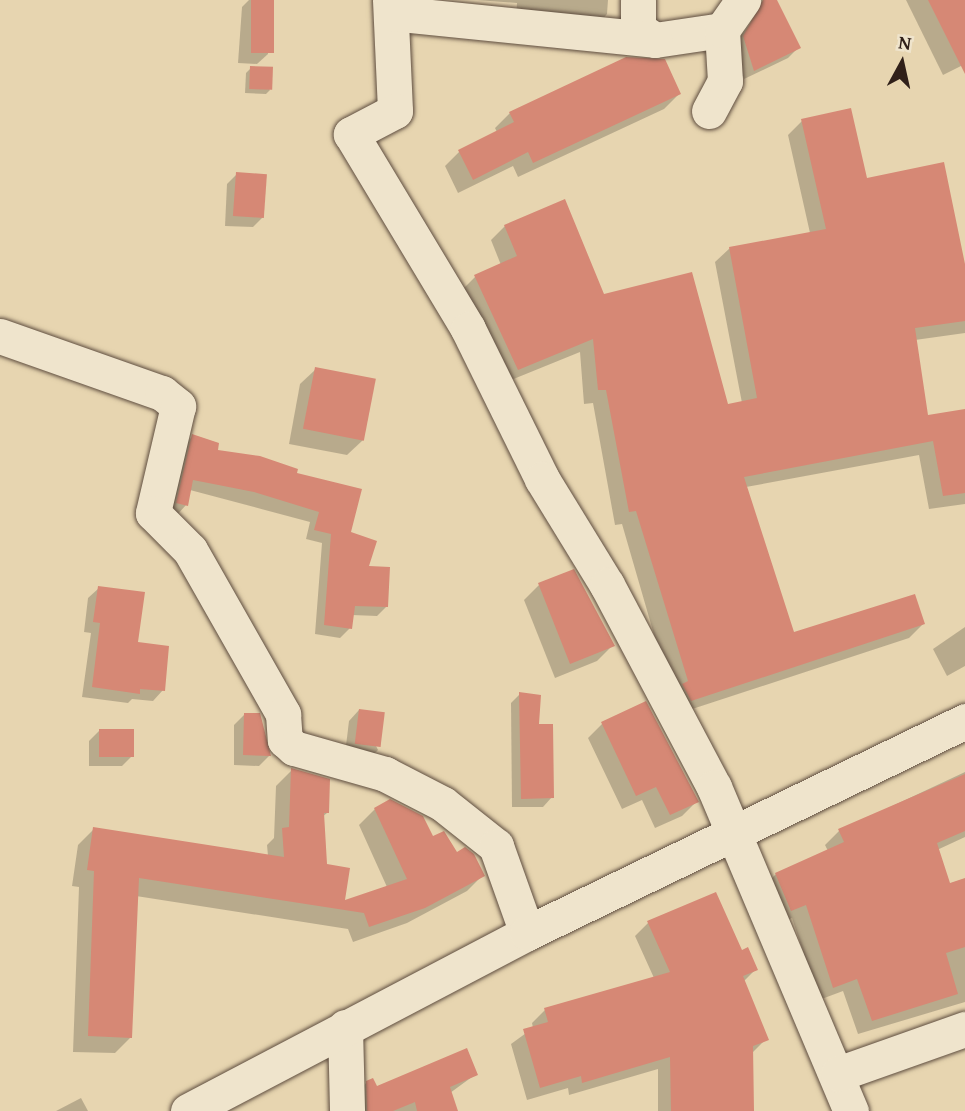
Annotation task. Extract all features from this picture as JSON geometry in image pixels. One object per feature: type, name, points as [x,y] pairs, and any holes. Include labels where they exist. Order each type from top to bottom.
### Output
[{"type":"street","points":[[638,0],[638,29],[655,40]]},
{"type":"street","points":[[709,111],[724,81],[722,30],[743,0]]},
{"type":"street","points":[[722,30],[655,40],[391,7],[395,111],[351,134],[468,329],[542,479],[607,585],[714,787],[731,835],[838,1074],[851,1111]]},
{"type":"street","points":[[0,336],[162,393],[178,406],[153,513],[197,561],[284,714],[285,740],[294,748],[385,774],[443,804],[496,846],[527,933]]},
{"type":"street","points":[[188,1111],[527,933],[965,721]]},
{"type":"street","points":[[345,1027],[347,1111]]},
{"type":"street","points":[[838,1074],[965,1029]]},
{"type":"building","points":[[251,0],[274,0],[274,53],[251,53]]},
{"type":"building","points":[[763,0],[777,0],[801,48],[754,71],[743,36]]},
{"type":"building","points":[[928,0],[965,0],[965,74]]},
{"type":"building","points":[[626,57],[665,59],[681,94],[533,163],[528,152],[473,180],[458,150],[514,122],[509,112]]},
{"type":"building","points":[[250,66],[273,67],[272,90],[249,89]]},
{"type":"building","points":[[851,108],[867,178],[944,162],[965,264],[965,321],[915,328],[928,415],[965,409],[965,493],[943,496],[933,441],[744,477],[794,632],[915,594],[925,624],[691,701],[682,684],[688,681],[636,511],[629,512],[606,390],[598,390],[593,339],[518,370],[474,275],[517,256],[504,225],[565,199],[604,294],[692,272],[728,404],[757,398],[729,247],[826,229],[801,119]]},
{"type":"building","points":[[236,172],[267,174],[264,218],[233,216]]},
{"type":"building","points":[[315,367],[376,379],[364,441],[303,429]]},
{"type":"building","points":[[192,434],[219,443],[218,450],[260,456],[298,469],[297,473],[362,489],[351,532],[377,541],[369,566],[390,567],[388,607],[355,606],[352,629],[324,625],[331,534],[314,530],[319,512],[254,492],[193,480],[188,506],[176,503]]},
{"type":"building","points":[[574,569],[615,646],[570,664],[538,583]]},
{"type":"building","points":[[98,586],[145,592],[138,642],[169,646],[165,691],[140,689],[140,694],[92,687],[100,623],[93,622]]},
{"type":"building","points":[[519,692],[541,695],[539,724],[553,724],[554,798],[521,799]]},
{"type":"building","points":[[646,701],[699,802],[670,815],[656,787],[636,796],[601,722]]},
{"type":"building","points":[[359,709],[385,712],[381,747],[355,744]]},
{"type":"building","points":[[244,713],[260,713],[271,756],[243,755]]},
{"type":"building","points":[[99,729],[134,729],[134,757],[99,757]]},
{"type":"building","points":[[291,768],[330,779],[329,813],[324,813],[327,864],[350,868],[345,900],[407,879],[374,808],[390,799],[423,816],[433,836],[444,831],[457,852],[465,847],[474,854],[485,876],[425,908],[369,927],[364,913],[139,878],[132,1038],[88,1036],[94,871],[87,870],[93,827],[284,857],[282,828],[289,827]]},
{"type":"building","points":[[965,774],[965,831],[937,843],[950,883],[965,878],[965,947],[946,953],[958,994],[872,1021],[857,979],[833,988],[806,905],[791,911],[775,873],[844,842],[838,829]]},
{"type":"building","points":[[716,892],[742,950],[748,947],[758,970],[743,976],[769,1040],[753,1046],[754,1111],[671,1111],[670,1057],[582,1083],[581,1076],[540,1088],[523,1029],[548,1022],[544,1008],[670,972],[647,921]]},
{"type":"building","points":[[467,1048],[478,1075],[450,1087],[458,1111],[417,1111],[415,1102],[393,1111],[367,1111],[366,1081],[373,1078],[377,1086]]}]
